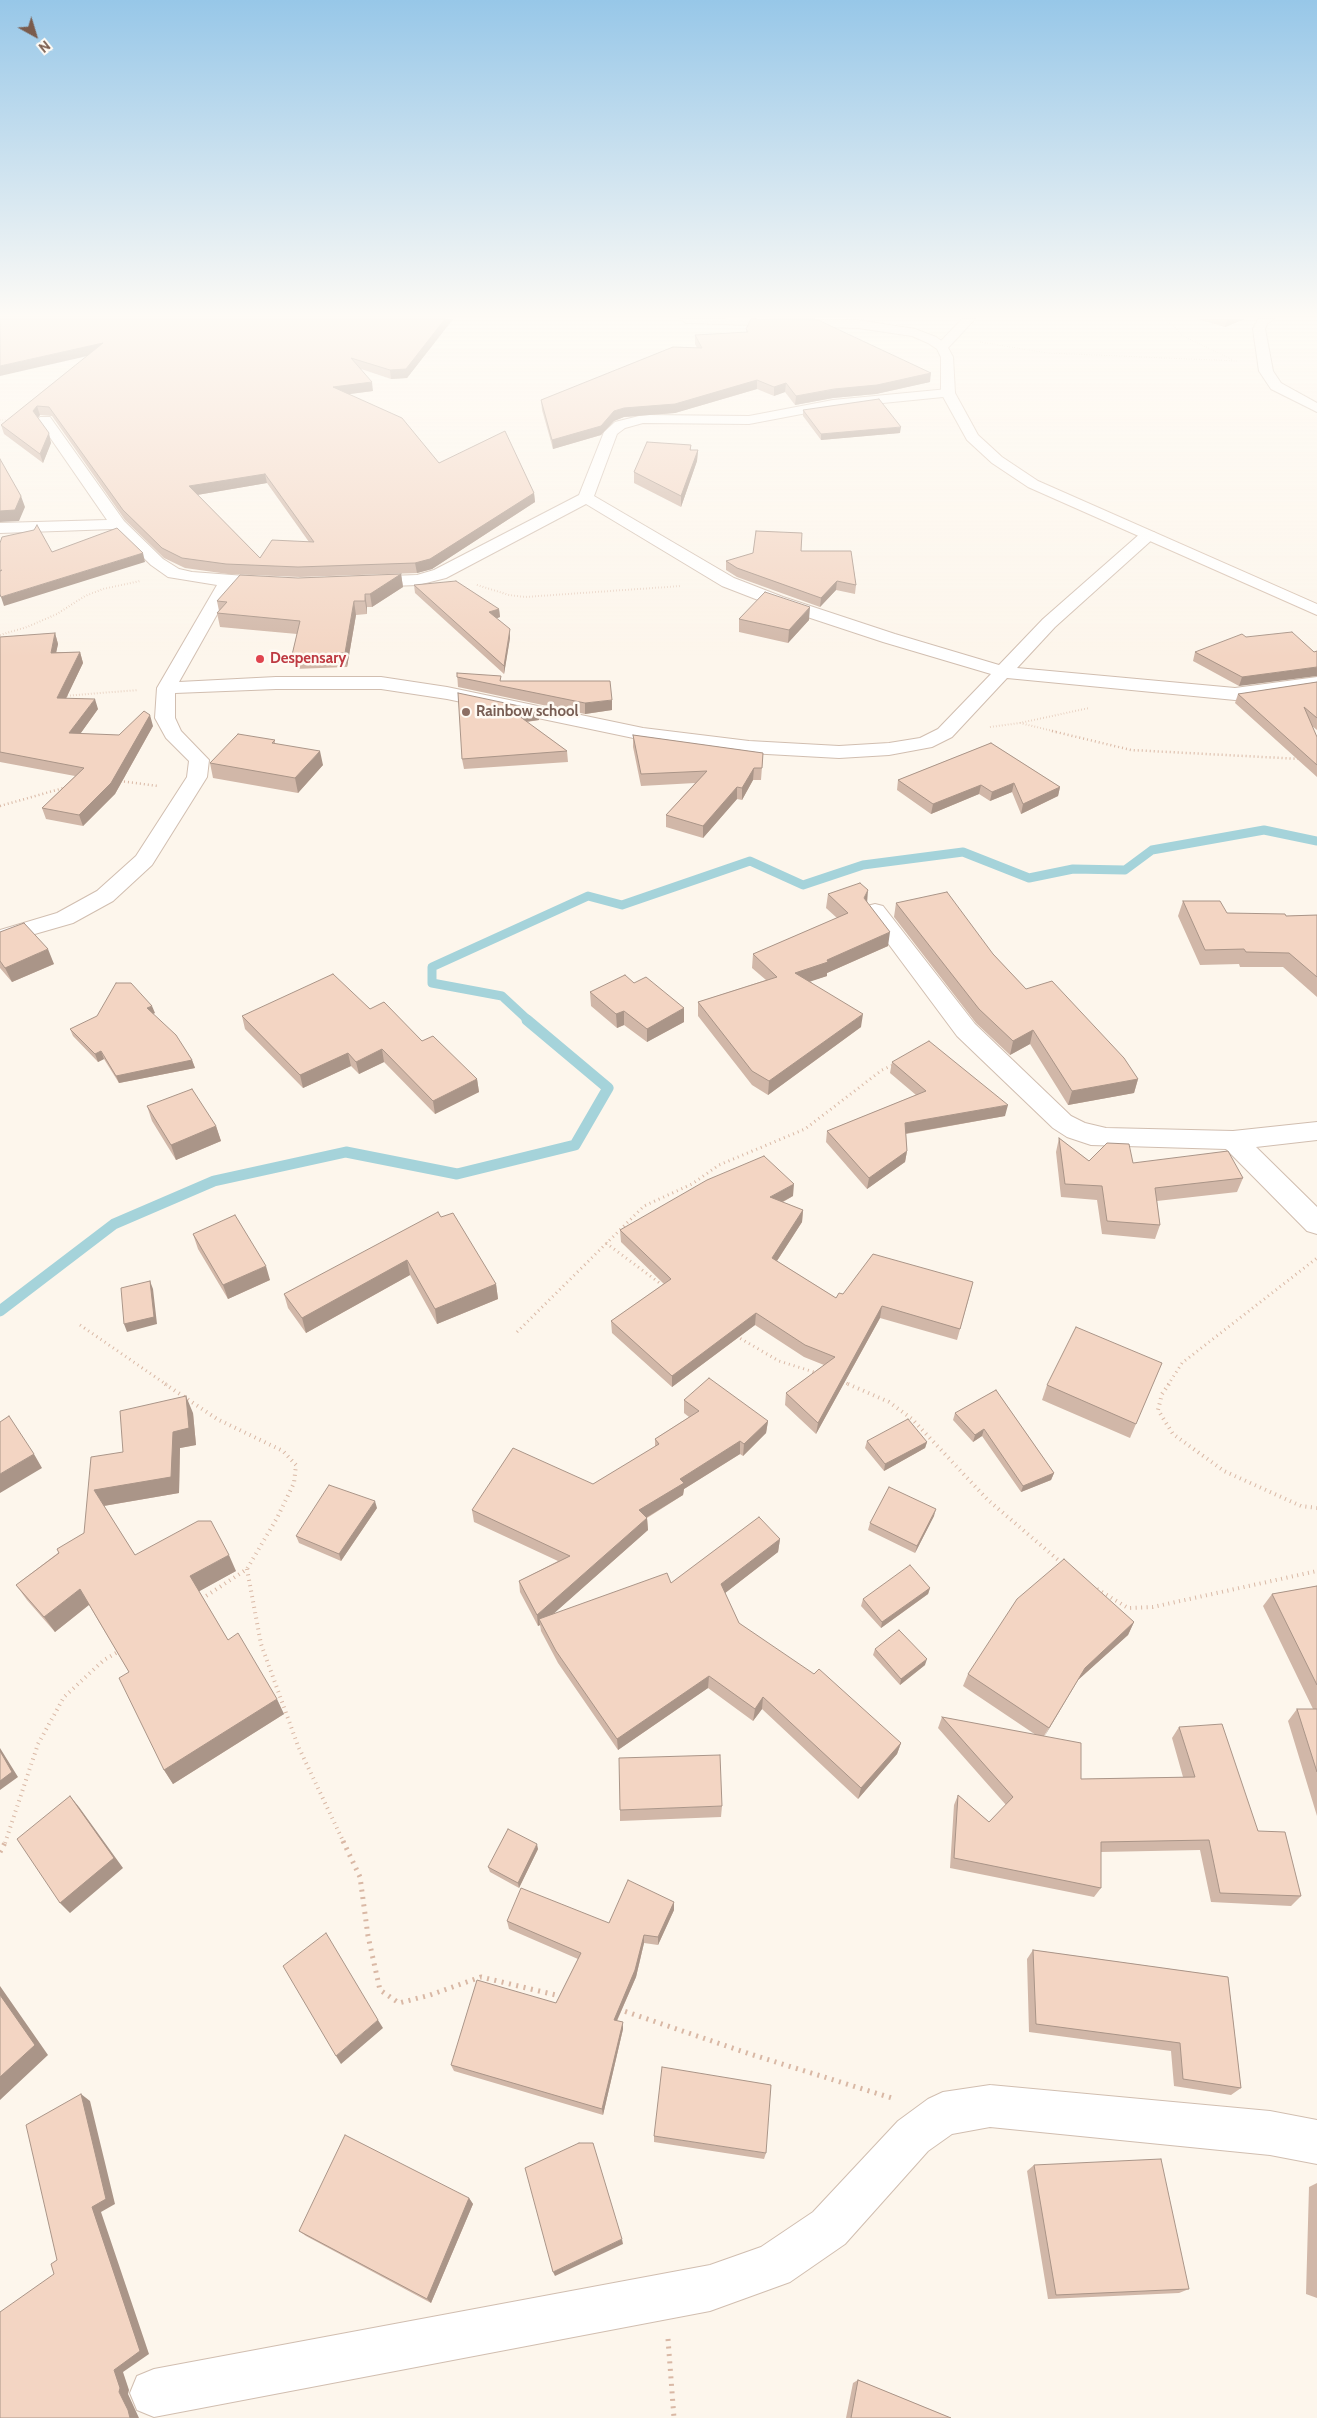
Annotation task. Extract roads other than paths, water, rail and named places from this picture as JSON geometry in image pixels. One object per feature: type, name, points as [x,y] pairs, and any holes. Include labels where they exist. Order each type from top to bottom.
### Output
[{"type":"street","points":[[53,432],[118,524],[157,562],[174,574],[228,581],[291,584]]},
{"type":"street","points":[[349,582],[418,580],[440,574],[586,498],[611,432]]},
{"type":"street","points":[[969,432],[972,437],[997,460],[1033,484],[1317,610]]},
{"type":"street","points":[[586,498],[728,582],[777,601],[889,638],[1004,672],[1236,694],[1317,683]]},
{"type":"street","points":[[0,528],[118,524]]},
{"type":"street","points":[[166,688],[276,683],[381,683],[407,685],[643,734],[749,747],[839,752],[889,749],[924,743],[945,733],[1049,622],[1148,534]]},
{"type":"street","points":[[0,937],[65,918],[105,896],[144,860],[196,777],[199,760],[173,734],[165,718],[166,688],[228,581]]},
{"type":"street","points":[[876,911],[966,1030],[1062,1122],[1091,1136],[1233,1140],[1317,1131]]},
{"type":"street","points":[[1233,1140],[1317,1224]]},
{"type":"street","points":[[154,2393],[710,2288],[774,2266],[829,2228],[913,2136],[943,2114],[990,2106],[1270,2133],[1317,2142]]},
{"type":"waterway","points":[[529,1021],[502,996],[432,983],[432,967],[588,896],[622,905],[750,861],[803,885],[863,865],[963,852],[1029,878],[1073,869],[1125,870],[1152,850],[1264,830],[1317,841]]},
{"type":"waterway","points":[[0,1311],[114,1224],[214,1181],[346,1152],[457,1174],[575,1145],[608,1088],[527,1020]]},
{"type":"place","name":"Despensary","points":[[260,659]]},
{"type":"place","name":"Rainbow school","points":[[466,712]]}]
